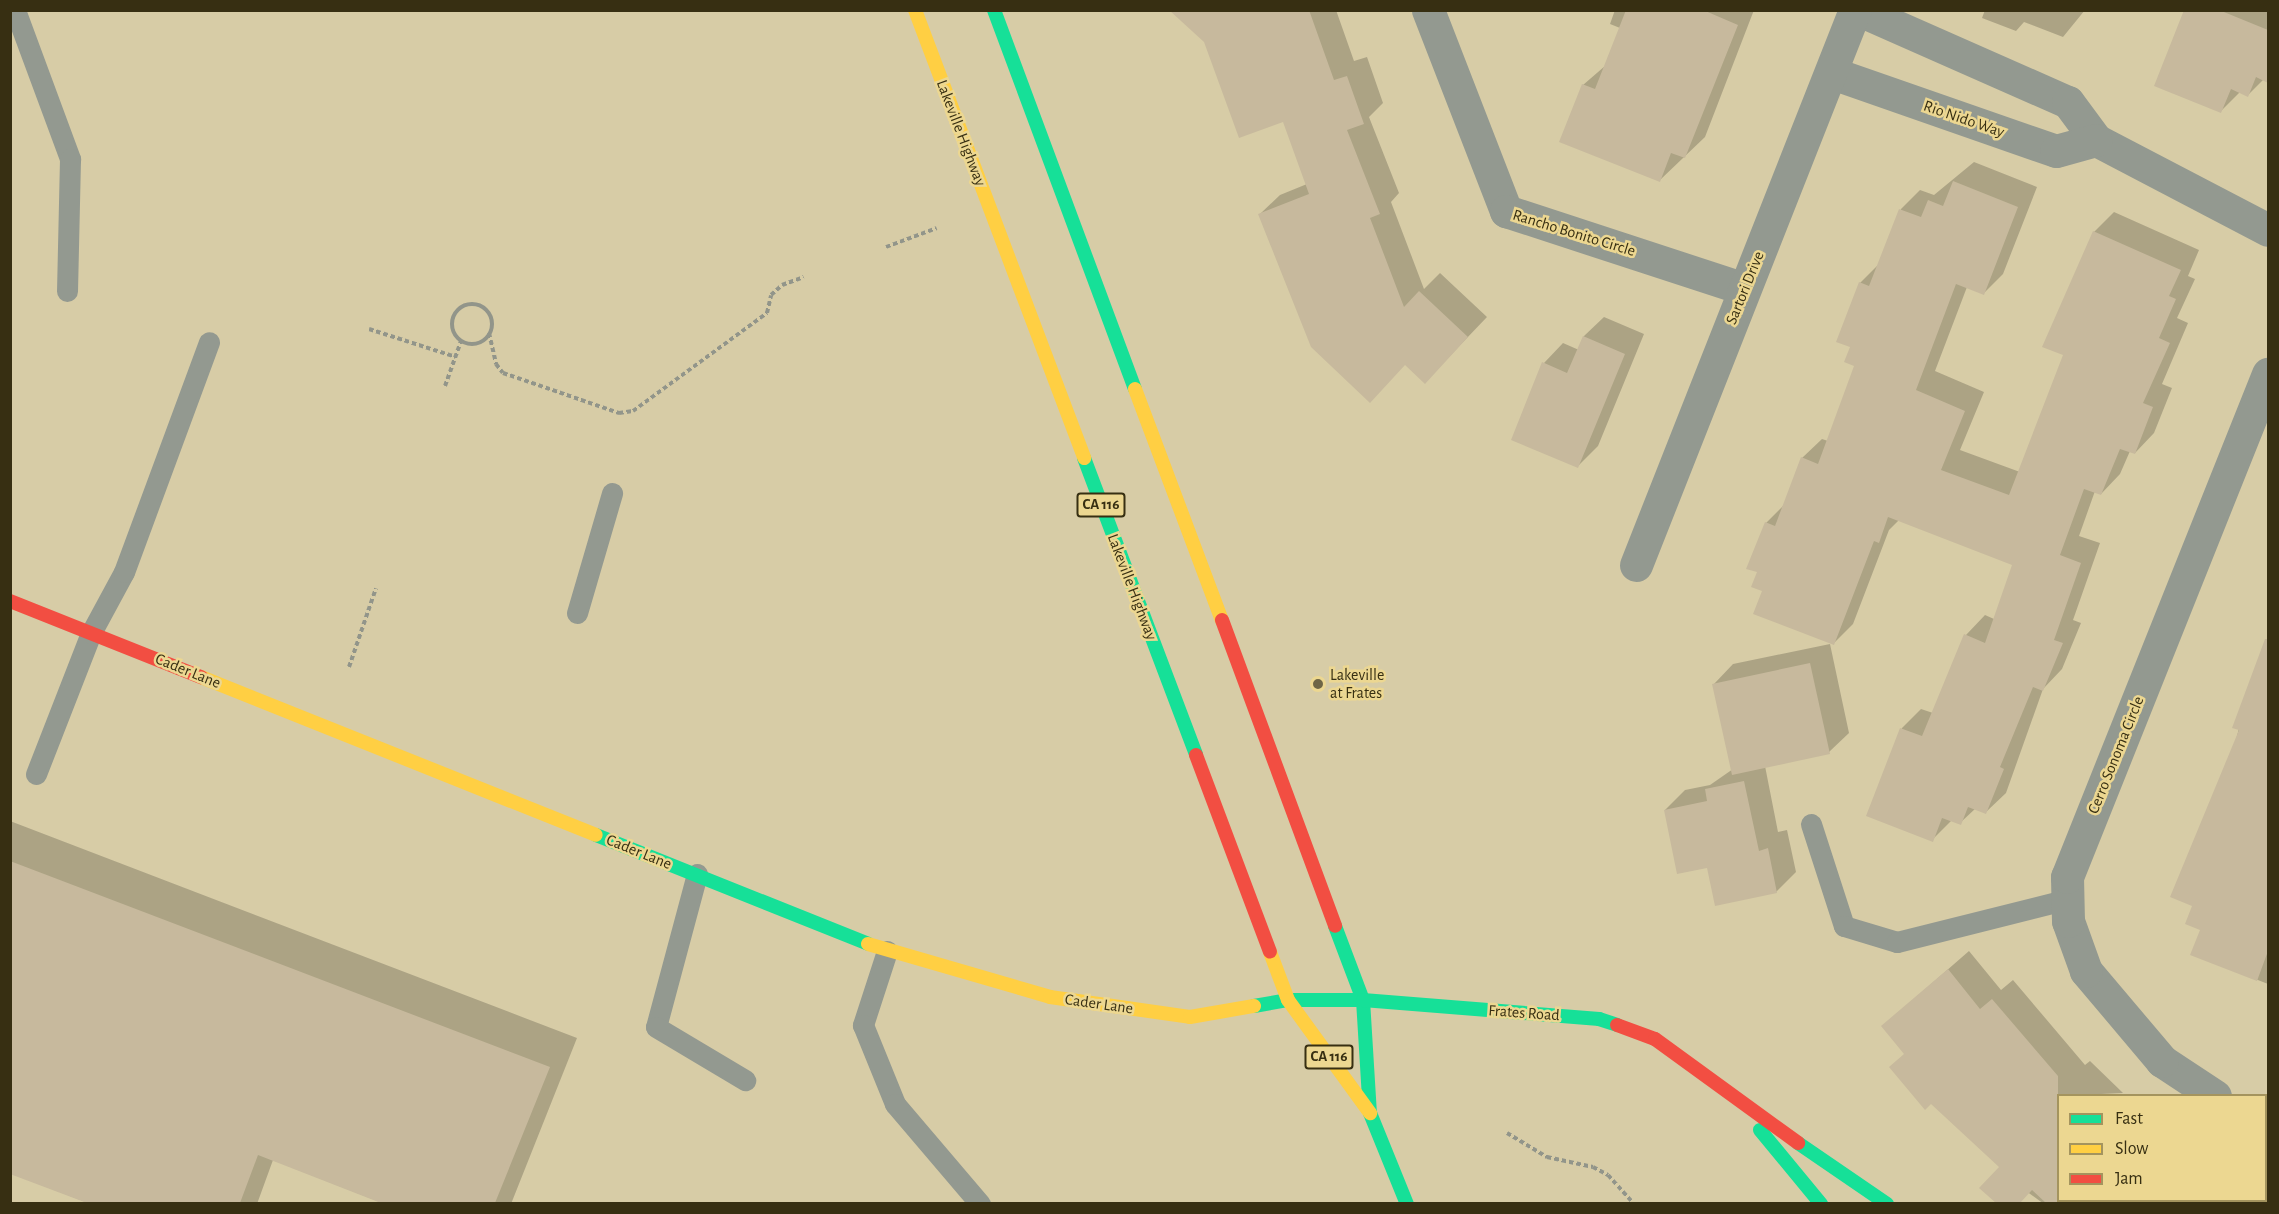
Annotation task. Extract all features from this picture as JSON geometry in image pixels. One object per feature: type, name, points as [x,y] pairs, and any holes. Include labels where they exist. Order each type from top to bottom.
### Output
[{"type":"main road","name":"Lakeville Highway","points":[[915,10],[1288,1000],[1370,1113],[1407,1203]]},
{"type":"main road","name":"Lakeville Highway","points":[[994,10],[1364,1000],[1370,1113]]},
{"type":"main road","name":"Cader Lane","points":[[10,601],[887,951],[1050,997],[1190,1017],[1288,1000]]},
{"type":"main road","name":"Frates Road","points":[[1288,1000],[1364,1000],[1599,1019],[1655,1039],[1736,1100],[1887,1203]]},
{"type":"main road","name":"Frates Road","points":[[1736,1100],[1821,1203]]},
{"type":"street","name":"Rancho Bonito Circle","points":[[1428,10],[1506,211],[1744,289]]},
{"type":"street","name":"Sartori Drive","points":[[1636,565],[1857,10]]},
{"type":"street","points":[[1857,10],[2068,102],[2096,140],[2268,230]]},
{"type":"street","name":"Rio Nido Way","points":[[1832,73],[2056,151],[2096,140]]},
{"type":"street","name":"Cerro Sonoma Circle","points":[[2213,1094],[2162,1061],[2086,971],[2068,921],[2067,877],[2268,374]]},
{"type":"lane","points":[[15,10],[70,159],[67,291]]},
{"type":"lane","points":[[36,774],[91,633],[124,572],[208,342]]},
{"type":"lane","points":[[577,613],[612,493]]},
{"type":"lane","points":[[1811,824],[1844,926],[1887,939],[1898,942],[2068,899]]},
{"type":"lane","points":[[697,874],[656,1027],[745,1080]]},
{"type":"lane","points":[[887,951],[863,1025],[896,1104],[980,1203]]},
{"type":"path","points":[[886,247],[937,228]]},
{"type":"path","points":[[489,333],[474,344],[461,340],[452,324],[456,312],[467,304],[479,305],[489,314],[489,333],[496,364],[503,374],[619,413],[633,411],[767,313],[771,295],[782,285],[804,277]]},
{"type":"path","points":[[369,329],[456,357]]},
{"type":"path","points":[[445,386],[461,340]]},
{"type":"path","points":[[349,667],[376,588]]},
{"type":"path","points":[[1508,1133],[1547,1157],[1593,1167],[1608,1175],[1634,1203]]},
{"type":"building","points":[[1169,10],[1309,10],[1334,80],[1347,76],[1364,124],[1347,130],[1380,214],[1370,218],[1404,307],[1419,291],[1468,337],[1425,384],[1405,365],[1370,403],[1311,347],[1258,214],[1309,194],[1283,122],[1239,138],[1204,42]]},
{"type":"building","points":[[1626,10],[1703,10],[1738,25],[1685,158],[1671,153],[1660,182],[1559,142],[1582,84],[1595,89]]},
{"type":"building","points":[[2184,10],[2219,10],[2268,30],[2268,83],[2256,77],[2248,97],[2231,89],[2221,113],[2154,86]]},
{"type":"building","points":[[1953,181],[2018,207],[1984,295],[1956,284],[1916,390],[1965,411],[1941,470],[2009,495],[2063,355],[2042,347],[2093,231],[2181,270],[2169,296],[2176,299],[2159,338],[2170,343],[2143,403],[2153,407],[2135,454],[2120,449],[2101,495],[2084,489],[2060,555],[2081,563],[2054,640],[2063,643],[2043,691],[2033,687],[2000,767],[2004,769],[1986,814],[1968,807],[1961,825],[1942,818],[1933,842],[1866,816],[1900,728],[1922,736],[1964,634],[1985,643],[2012,565],[1888,517],[1879,543],[1874,541],[1834,645],[1753,614],[1762,591],[1751,587],[1757,572],[1746,569],[1765,522],[1775,526],[1801,457],[1818,464],[1854,366],[1844,362],[1850,347],[1836,342],[1859,282],[1869,286],[1899,209],[1921,217],[1928,200],[1943,206]]},
{"type":"building","points":[[1583,336],[1625,354],[1578,468],[1511,440],[1542,362],[1567,373]]},
{"type":"building","points":[[2265,639],[2268,639],[2268,951],[2257,981],[2190,955],[2200,930],[2185,924],[2192,906],[2170,897],[2239,730],[2232,728]]},
{"type":"building","points":[[1810,663],[1830,754],[1732,775],[1712,684]]},
{"type":"building","points":[[1744,781],[1759,851],[1768,848],[1777,893],[1715,906],[1707,868],[1677,874],[1664,810],[1707,801],[1705,789]]},
{"type":"building","points":[[10,861],[550,1067],[495,1203],[381,1203],[258,1155],[240,1203],[87,1203],[10,1174]]},
{"type":"building","points":[[1948,969],[1980,1009],[1992,999],[2058,1076],[2058,1203],[2046,1203],[2032,1190],[2020,1203],[1996,1203],[1979,1188],[1999,1167],[1931,1104],[1925,1110],[1889,1067],[1904,1054],[1881,1026]]},
{"type":"traffic: fast","points":[[994,10],[1135,389]]},
{"type":"traffic: fast","points":[[1084,458],[1196,755]]},
{"type":"traffic: fast","points":[[596,835],[868,944]]},
{"type":"traffic: fast","points":[[1335,926],[1363,1000],[1370,1113],[1407,1204]]},
{"type":"traffic: fast","points":[[1254,1006],[1288,1000],[1363,1000],[1599,1019],[1617,1025]]},
{"type":"traffic: fast","points":[[1760,1130],[1821,1204]]},
{"type":"traffic: fast","points":[[1798,1143],[1887,1204]]},
{"type":"traffic: slow","points":[[915,10],[1084,458]]},
{"type":"traffic: slow","points":[[1135,389],[1222,620]]},
{"type":"traffic: slow","points":[[201,677],[596,835]]},
{"type":"traffic: slow","points":[[868,944],[1050,997],[1190,1017],[1254,1006]]},
{"type":"traffic: slow","points":[[1270,952],[1288,1000],[1370,1113]]},
{"type":"traffic: jam","points":[[10,601],[201,677]]},
{"type":"traffic: jam","points":[[1222,620],[1335,926]]},
{"type":"traffic: jam","points":[[1196,755],[1270,952]]},
{"type":"traffic: jam","points":[[1617,1025],[1655,1039],[1798,1143]]},
{"type":"place","name":"Lakeville at Frates","points":[[1318,684]]}]
